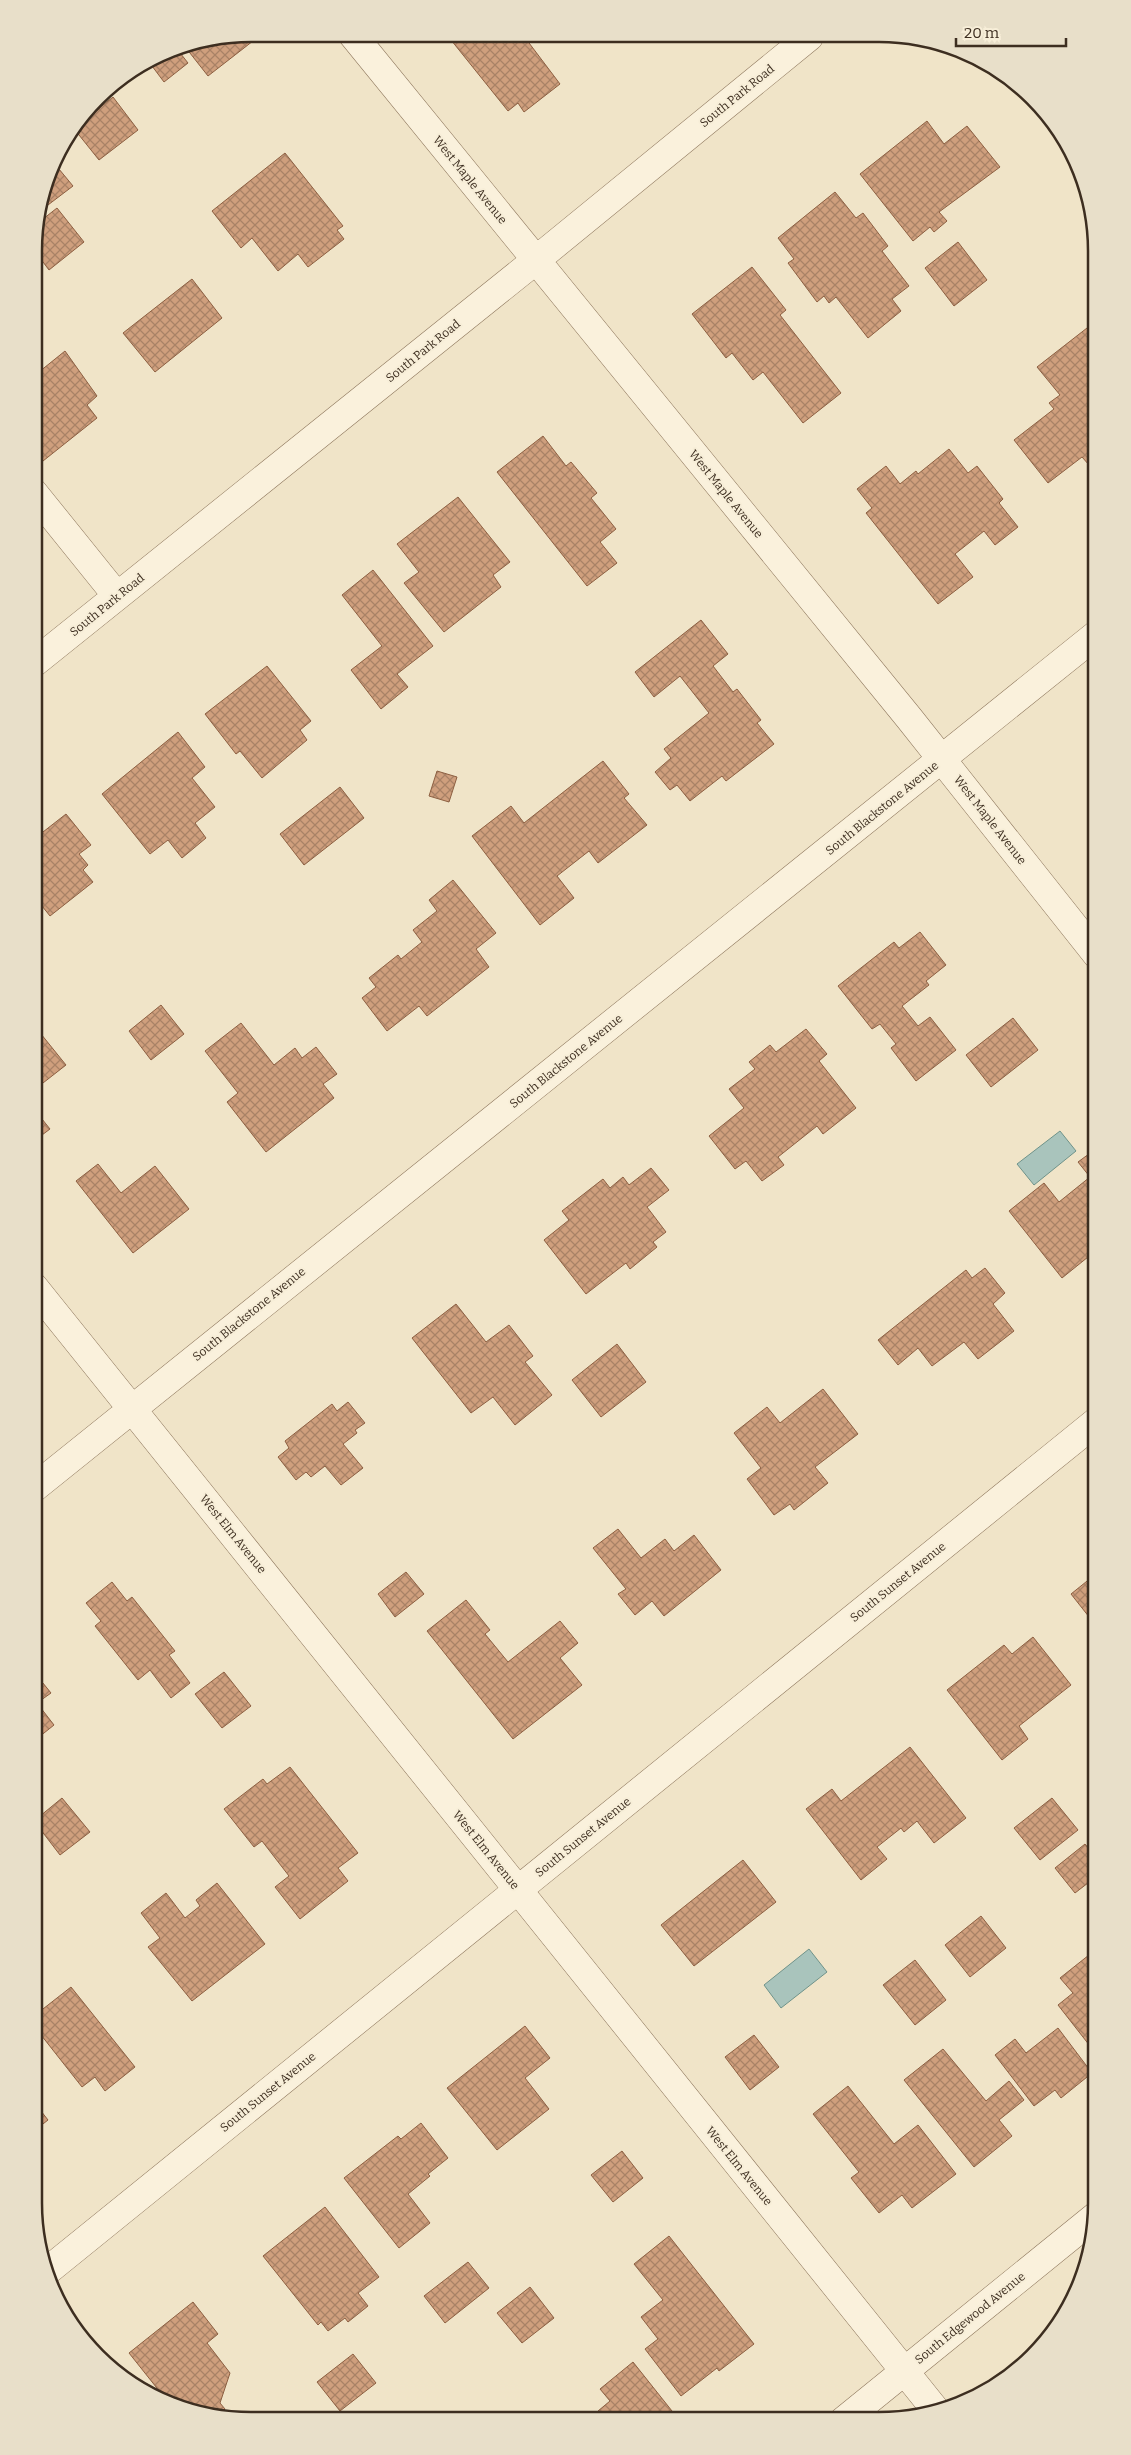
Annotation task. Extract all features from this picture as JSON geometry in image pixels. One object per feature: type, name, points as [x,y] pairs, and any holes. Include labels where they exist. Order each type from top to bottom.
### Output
[{"type":"street","name":"West Maple Avenue","points":[[359,42],[942,760],[1088,944]]},
{"type":"street","name":"South Park Road","points":[[42,657],[536,260],[803,42]]},
{"type":"street","points":[[42,503],[117,596]]},
{"type":"street","name":"South Blackstone Avenue","points":[[42,1481],[1088,641]]},
{"type":"street","name":"West Elm Avenue","points":[[42,1297],[932,2405]]},
{"type":"street","name":"South Sunset Avenue","points":[[53,2267],[1088,1428]]},
{"type":"street","name":"South Edgewood Avenue","points":[[854,2412],[1088,2223]]},
{"type":"water","points":[[1060,1131],[1076,1151],[1034,1185],[1017,1164]]},
{"type":"water","points":[[809,1949],[827,1972],[781,2008],[764,1985]]},
{"type":"building","points":[[252,42],[208,76],[189,52],[224,44]]},
{"type":"building","points":[[453,42],[528,42],[560,84],[524,112],[518,103],[508,111]]},
{"type":"building","points":[[182,55],[188,63],[164,82],[153,67]]},
{"type":"building","points":[[113,97],[138,130],[99,160],[78,134],[103,105]]},
{"type":"building","points":[[927,121],[944,144],[967,126],[1000,167],[939,212],[947,221],[934,232],[930,227],[913,241],[860,174]]},
{"type":"building","points":[[285,153],[343,226],[337,230],[344,239],[308,267],[298,254],[278,271],[252,238],[241,248],[212,211]]},
{"type":"building","points":[[59,169],[73,186],[48,205]]},
{"type":"building","points":[[835,192],[856,218],[863,213],[888,246],[882,251],[909,286],[892,299],[901,311],[868,338],[836,297],[829,303],[824,296],[817,302],[788,263],[794,259],[778,238]]},
{"type":"building","points":[[57,208],[84,242],[49,270],[42,261],[46,217]]},
{"type":"building","points":[[958,242],[987,280],[954,306],[925,268]]},
{"type":"building","points":[[752,267],[786,310],[780,315],[841,393],[803,423],[763,372],[753,380],[732,353],[726,358],[692,314]]},
{"type":"building","points":[[192,279],[222,318],[155,372],[123,333]]},
{"type":"building","points":[[1087,328],[1088,329],[1088,464],[1082,457],[1048,483],[1014,440],[1054,409],[1049,403],[1060,395],[1037,367]]},
{"type":"building","points":[[65,351],[97,396],[87,405],[97,418],[43,461],[42,460],[42,370]]},
{"type":"building","points":[[543,436],[566,466],[571,462],[597,493],[591,498],[616,529],[600,542],[617,563],[587,586],[497,472]]},
{"type":"building","points":[[949,449],[968,473],[977,466],[1003,499],[999,503],[1018,527],[995,545],[984,531],[955,554],[973,577],[938,604],[866,513],[872,508],[857,489],[886,466],[900,484],[916,471],[918,474]]},
{"type":"building","points":[[458,497],[510,562],[493,575],[501,587],[444,632],[404,583],[419,572],[397,544]]},
{"type":"building","points":[[373,570],[433,646],[397,674],[408,687],[381,709],[351,670],[382,646],[342,595]]},
{"type":"building","points":[[701,620],[728,654],[713,666],[733,692],[737,689],[761,720],[757,723],[774,744],[726,781],[722,776],[690,801],[677,785],[670,790],[655,772],[671,758],[664,749],[709,713],[680,676],[654,697],[635,672]]},
{"type":"building","points":[[267,666],[311,721],[300,730],[307,740],[262,778],[240,751],[236,754],[205,714]]},
{"type":"building","points":[[178,732],[205,767],[192,778],[215,807],[195,823],[206,838],[182,858],[168,840],[150,854],[102,794]]},
{"type":"building","points":[[603,761],[629,794],[624,798],[647,825],[598,863],[589,851],[557,876],[574,898],[540,925],[472,836],[511,806],[524,823]]},
{"type":"building","points":[[437,771],[457,777],[449,802],[429,796]]},
{"type":"building","points":[[340,787],[364,818],[304,865],[280,834]]},
{"type":"building","points":[[66,814],[91,845],[79,854],[88,865],[83,870],[93,882],[50,916],[42,906],[42,833]]},
{"type":"building","points":[[453,880],[496,933],[476,949],[489,967],[427,1016],[419,1006],[387,1031],[362,998],[376,987],[369,978],[398,955],[401,959],[422,942],[413,930],[437,911],[429,900]]},
{"type":"building","points":[[920,932],[946,965],[926,981],[929,985],[902,1006],[918,1026],[930,1017],[956,1050],[916,1081],[891,1048],[896,1044],[880,1024],[872,1029],[838,986],[894,942],[899,948]]},
{"type":"building","points":[[161,1005],[184,1034],[151,1060],[129,1031]]},
{"type":"building","points":[[1013,1018],[1038,1050],[991,1087],[966,1055]]},
{"type":"building","points":[[241,1023],[274,1065],[295,1048],[302,1058],[316,1047],[337,1074],[323,1084],[334,1098],[266,1152],[227,1102],[238,1093],[205,1051]]},
{"type":"building","points":[[806,1029],[827,1054],[819,1061],[856,1108],[823,1134],[817,1126],[778,1157],[784,1165],[762,1181],[746,1161],[735,1169],[709,1136],[744,1108],[729,1089],[755,1069],[749,1062],[770,1045],[776,1052]]},
{"type":"building","points":[[42,1035],[66,1065],[42,1084]]},
{"type":"building","points":[[42,1119],[50,1129],[42,1135]]},
{"type":"building","points":[[1088,1155],[1088,1174],[1078,1162]]},
{"type":"building","points":[[98,1164],[121,1193],[155,1166],[189,1209],[133,1253],[76,1181]]},
{"type":"building","points":[[651,1168],[669,1190],[647,1207],[666,1232],[653,1242],[657,1247],[630,1269],[626,1263],[586,1294],[544,1240],[569,1220],[562,1211],[603,1179],[610,1188],[623,1177],[629,1185]]},
{"type":"building","points":[[1088,1179],[1088,1257],[1062,1278],[1009,1211],[1044,1183],[1059,1202]]},
{"type":"building","points":[[985,1268],[1005,1293],[993,1304],[1014,1331],[978,1359],[964,1342],[932,1366],[918,1348],[898,1365],[878,1340],[966,1270],[972,1278]]},
{"type":"building","points":[[456,1304],[486,1342],[509,1325],[533,1356],[525,1362],[552,1395],[515,1425],[493,1397],[471,1413],[412,1338]]},
{"type":"building","points":[[617,1344],[646,1382],[601,1417],[572,1380]]},
{"type":"building","points":[[823,1389],[858,1434],[815,1467],[828,1483],[794,1510],[790,1504],[774,1515],[747,1479],[761,1468],[734,1433],[767,1407],[780,1423]]},
{"type":"building","points":[[348,1402],[365,1423],[355,1430],[357,1433],[343,1444],[363,1468],[341,1485],[325,1466],[311,1477],[306,1472],[296,1480],[278,1457],[289,1448],[285,1441],[332,1404],[337,1411]]},
{"type":"building","points":[[618,1529],[641,1558],[665,1539],[674,1551],[694,1535],[721,1570],[664,1616],[652,1601],[635,1615],[618,1594],[626,1589],[593,1548]]},
{"type":"building","points":[[406,1572],[424,1594],[395,1617],[378,1594]]},
{"type":"building","points":[[1088,1580],[1088,1616],[1071,1594]]},
{"type":"building","points":[[112,1582],[127,1601],[132,1597],[175,1651],[169,1655],[190,1683],[171,1698],[150,1670],[138,1680],[95,1626],[101,1621],[86,1603]]},
{"type":"building","points":[[466,1600],[490,1630],[485,1634],[508,1662],[560,1621],[578,1643],[560,1658],[582,1685],[513,1739],[427,1631]]},
{"type":"building","points":[[1033,1637],[1071,1685],[1019,1726],[1028,1739],[1002,1760],[947,1690],[1004,1645],[1012,1654]]},
{"type":"building","points":[[224,1672],[251,1706],[222,1728],[195,1694]]},
{"type":"building","points":[[42,1682],[51,1693],[42,1699]]},
{"type":"building","points":[[42,1709],[54,1725],[42,1735]]},
{"type":"building","points":[[910,1747],[966,1818],[934,1843],[917,1821],[904,1832],[901,1828],[877,1847],[887,1859],[861,1880],[806,1809],[832,1789],[841,1801]]},
{"type":"building","points":[[290,1767],[358,1853],[338,1868],[348,1881],[300,1919],[275,1887],[289,1876],[262,1841],[254,1847],[224,1809],[263,1779],[267,1784]]},
{"type":"building","points":[[62,1798],[90,1832],[60,1855],[42,1831],[42,1814]]},
{"type":"building","points":[[1052,1798],[1078,1830],[1040,1860],[1014,1828]]},
{"type":"building","points":[[1085,1844],[1088,1848],[1088,1883],[1075,1893],[1055,1868]]},
{"type":"building","points":[[743,1860],[776,1902],[694,1966],[661,1925]]},
{"type":"building","points":[[217,1883],[265,1944],[192,2001],[148,1947],[160,1938],[141,1913],[166,1893],[185,1918],[200,1906],[196,1900]]},
{"type":"building","points":[[981,1916],[1006,1948],[970,1977],[945,1945]]},
{"type":"building","points":[[1088,1956],[1088,2043],[1058,2005],[1073,1993],[1060,1978]]},
{"type":"building","points":[[915,1960],[946,2000],[915,2025],[883,1985]]},
{"type":"building","points":[[71,1987],[135,2067],[105,2091],[95,2077],[82,2087],[42,2036],[42,2010]]},
{"type":"building","points":[[525,2026],[550,2058],[525,2078],[549,2109],[497,2150],[447,2088]]},
{"type":"building","points":[[1058,2028],[1088,2068],[1088,2076],[1061,2098],[1055,2090],[1034,2106],[995,2055],[1015,2039],[1026,2053]]},
{"type":"building","points":[[754,2035],[779,2067],[750,2090],[725,2057]]},
{"type":"building","points":[[943,2049],[986,2101],[1009,2081],[1024,2100],[999,2120],[1012,2136],[974,2167],[904,2080]]},
{"type":"building","points":[[848,2086],[894,2144],[918,2125],[956,2174],[912,2208],[902,2195],[879,2213],[851,2178],[859,2172],[813,2114]]},
{"type":"building","points":[[42,2112],[48,2120],[42,2125]]},
{"type":"building","points":[[421,2123],[448,2158],[408,2194],[430,2223],[399,2248],[344,2178],[398,2136],[401,2139]]},
{"type":"building","points":[[622,2151],[643,2178],[613,2202],[591,2175]]},
{"type":"building","points":[[325,2207],[379,2277],[358,2293],[368,2306],[348,2322],[345,2318],[328,2331],[321,2322],[318,2325],[263,2256]]},
{"type":"building","points":[[669,2236],[754,2344],[719,2371],[717,2368],[681,2396],[645,2349],[658,2339],[641,2317],[663,2300],[634,2264]]},
{"type":"building","points":[[468,2262],[489,2288],[445,2323],[424,2296]]},
{"type":"building","points":[[530,2287],[554,2318],[522,2343],[497,2313]]},
{"type":"building","points":[[193,2302],[218,2334],[207,2343],[230,2373],[220,2403],[225,2409],[223,2411],[198,2405],[159,2391],[129,2353]]},
{"type":"building","points":[[353,2354],[376,2383],[340,2411],[317,2382]]},
{"type":"building","points":[[633,2362],[672,2411],[599,2412],[610,2401],[600,2389]]}]
